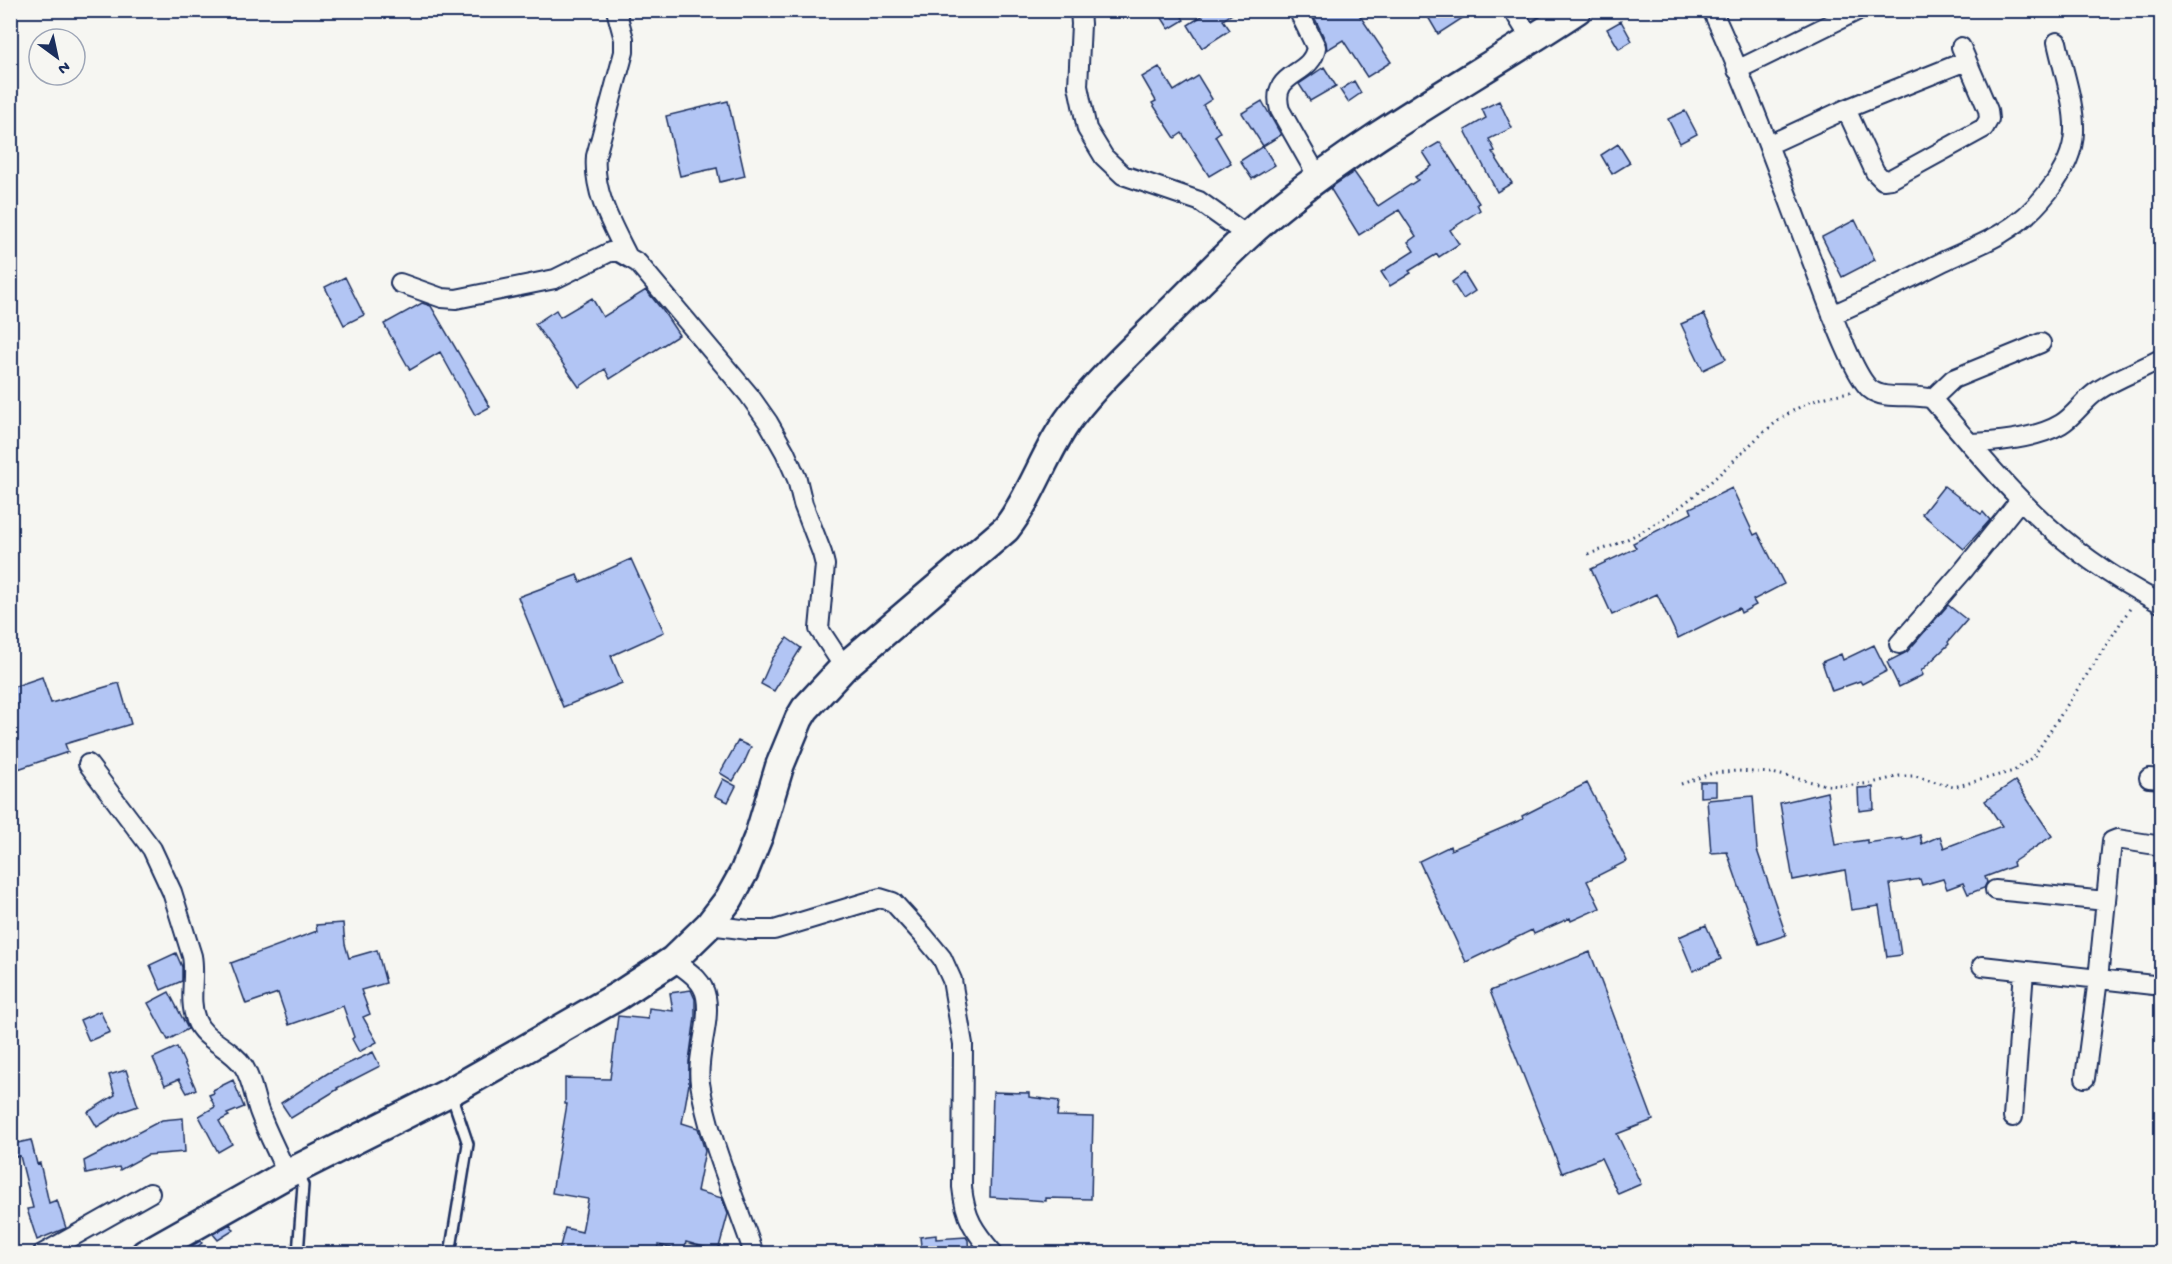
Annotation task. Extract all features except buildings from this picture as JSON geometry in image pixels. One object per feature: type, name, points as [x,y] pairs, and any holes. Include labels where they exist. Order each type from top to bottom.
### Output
[{"type":"street","points":[[616,10],[623,33],[624,52],[596,156],[594,174],[607,214],[627,255]]},
{"type":"street","points":[[1080,10],[1082,24],[1078,86],[1087,129],[1104,157],[1123,175],[1199,201],[1248,236]]},
{"type":"street","points":[[1298,10],[1316,47],[1315,53],[1308,63],[1285,80],[1279,89],[1277,99],[1280,110],[1318,177]]},
{"type":"street","points":[[1513,10],[1531,39]]},
{"type":"street","points":[[145,1254],[292,1172],[450,1092],[618,996],[673,960],[709,925],[729,899],[752,854],[780,765],[799,719],[814,698],[844,667],[1006,529],[1026,501],[1062,429],[1120,362],[1248,236],[1283,204],[1318,177],[1430,101],[1577,10]]},
{"type":"street","points":[[1712,10],[1768,145],[1832,315],[1859,375],[1869,389],[1878,395],[1915,395],[1932,399],[2020,500],[2059,536],[2140,593],[2162,604]]},
{"type":"street","points":[[1737,70],[1859,10]]},
{"type":"street","points":[[1832,315],[2003,233],[2035,206],[2057,183],[2069,159],[2074,133],[2071,105],[2057,42]]},
{"type":"street","points":[[1768,145],[1963,54],[1988,110],[1989,119],[1984,128],[1891,179],[1883,180],[1875,172],[1846,109]]},
{"type":"street","points":[[399,283],[442,298],[470,297],[555,279],[610,252],[627,255],[638,263],[748,395],[768,422],[785,452],[797,479],[803,504],[825,565],[819,629],[844,667]]},
{"type":"street","points":[[1932,399],[1957,376],[2041,343]]},
{"type":"street","points":[[1970,443],[2018,438],[2060,424],[2099,390],[2162,358]]},
{"type":"street","points":[[1899,644],[1963,571],[2020,500]]},
{"type":"street","points":[[87,764],[140,831],[164,870],[192,956],[195,1017],[204,1034],[230,1050],[246,1070],[262,1118],[292,1172]]},
{"type":"street","points":[[2085,1078],[2112,841],[2117,839],[2162,846]]},
{"type":"street","points":[[1995,890],[2106,901]]},
{"type":"street","points":[[709,925],[749,930],[774,930],[880,898],[893,902],[923,934],[948,969],[963,1044],[962,1187],[964,1208],[979,1237],[994,1254]]},
{"type":"street","points":[[673,960],[695,976],[703,987],[706,997],[699,1067],[702,1096],[717,1148],[754,1254]]},
{"type":"street","points":[[1982,966],[2162,986]]},
{"type":"street","points":[[2013,1118],[2024,971]]},
{"type":"street","points":[[42,1254],[150,1193]]},
{"type":"lane","points":[[450,1092],[468,1144],[450,1254]]},
{"type":"lane","points":[[292,1172],[303,1185],[298,1254]]},
{"type":"path","points":[[1588,554],[1628,539],[1678,508],[1707,485],[1771,426],[1797,408],[1827,396],[1869,389]]},
{"type":"path","points":[[1681,784],[1713,773],[1737,771],[1772,773],[1844,786],[1900,776],[1915,776],[1954,787],[2014,771],[2034,756],[2105,651],[2140,593]]}]
